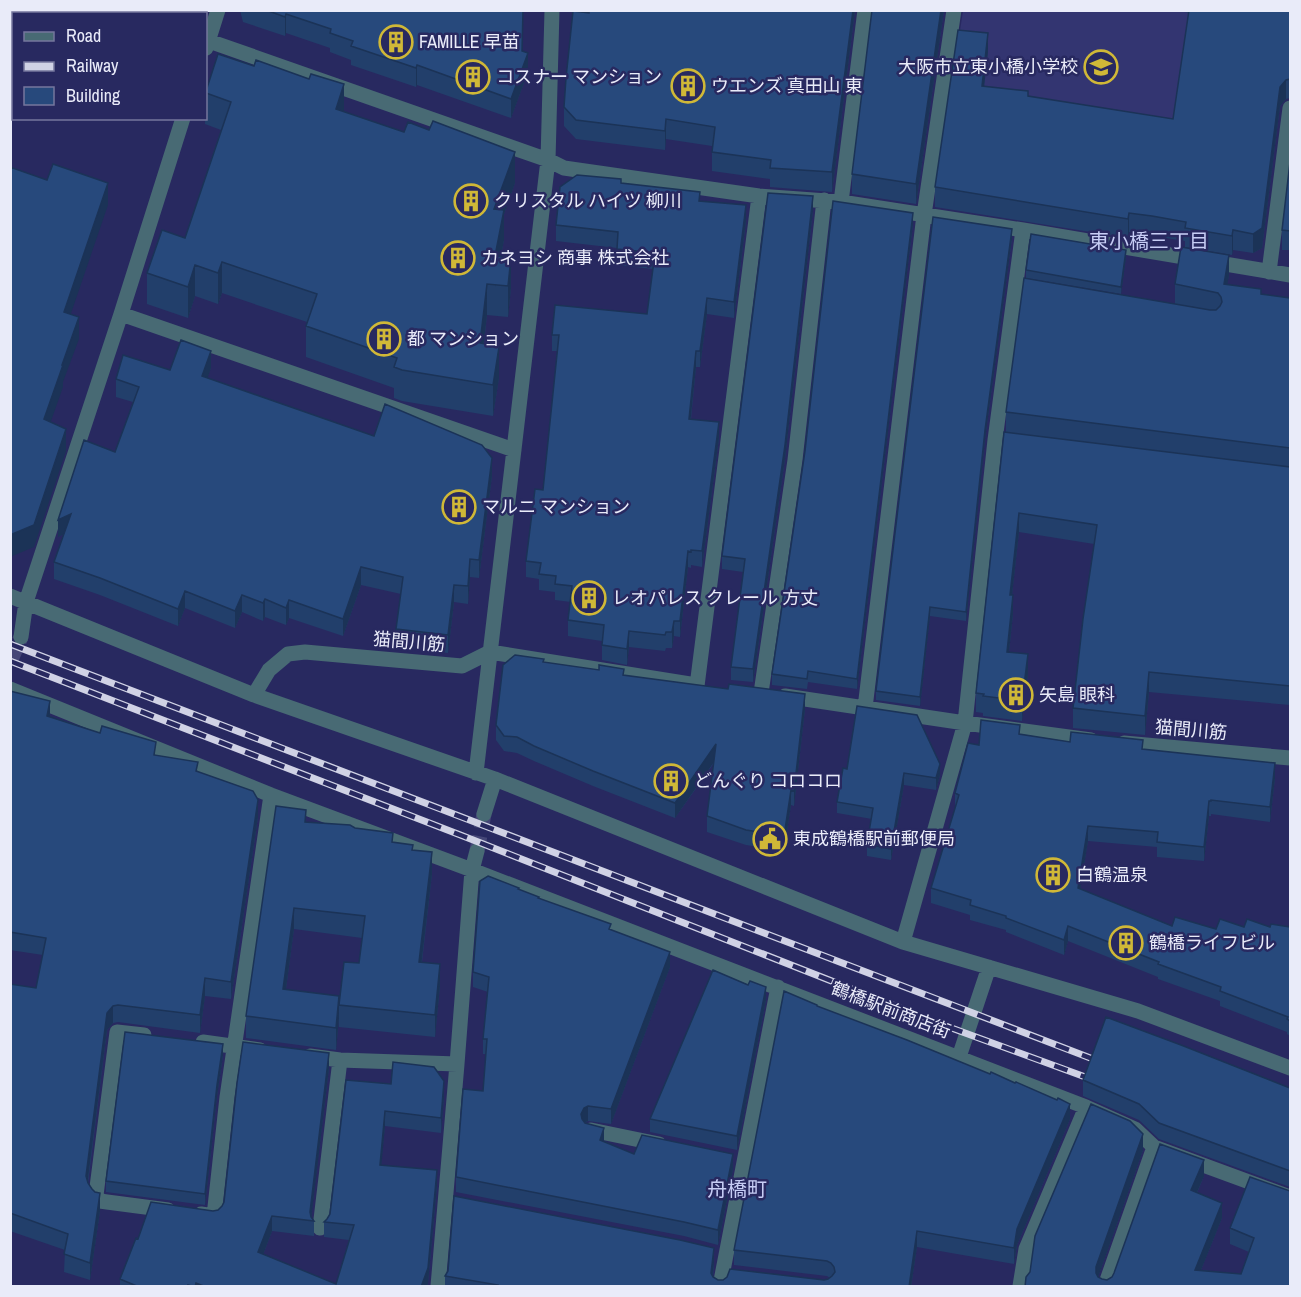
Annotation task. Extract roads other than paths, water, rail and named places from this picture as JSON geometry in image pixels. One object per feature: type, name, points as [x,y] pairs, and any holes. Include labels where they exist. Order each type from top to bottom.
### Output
[{"type":"street","points":[[207,40],[218,10]]},
{"type":"street","points":[[476,773],[548,160],[552,10]]},
{"type":"street","points":[[841,202],[865,10]]},
{"type":"street","points":[[865,708],[924,215],[954,10]]},
{"type":"street","points":[[207,43],[548,160],[564,168],[759,196],[841,202],[1290,275]]},
{"type":"street","points":[[1269,272],[1290,108]]},
{"type":"street","points":[[21,637],[26,602],[182,120]]},
{"type":"street","points":[[490,652],[702,686],[759,196]]},
{"type":"street","name":"猫間川筋","points":[[824,200],[795,459],[755,692],[1114,743],[1290,758]]},
{"type":"street","points":[[903,942],[965,723],[1022,287],[1023,230]]},
{"type":"street","points":[[121,314],[514,450]]},
{"type":"street","points":[[10,596],[254,695],[495,779],[903,942],[1138,1011],[1290,1068]]},
{"type":"street","name":"猫間川筋","points":[[254,695],[268,670],[288,654],[305,652],[462,666],[490,652]]},
{"type":"street","name":"鶴橋駅前商店街","points":[[10,689],[271,795],[778,987],[1086,1107],[1135,1128],[1154,1147],[1290,1197]]},
{"type":"street","points":[[484,814],[495,779]]},
{"type":"street","points":[[164,1038],[117,1032],[96,1195],[100,1201],[214,1216],[234,1046],[271,795]]},
{"type":"street","points":[[438,1287],[451,1201],[457,1064],[472,870],[477,851]]},
{"type":"street","points":[[959,1057],[989,967]]},
{"type":"street","points":[[726,1279],[720,1256],[778,987]]},
{"type":"street","points":[[187,1041],[270,1051]]},
{"type":"street","points":[[293,1054],[340,1060],[457,1064]]},
{"type":"street","points":[[320,1228],[340,1060]]},
{"type":"street","points":[[1020,1287],[1026,1249],[1086,1107]]},
{"type":"street","points":[[591,1130],[678,1148]]},
{"type":"street","points":[[1105,1287],[1154,1147]]},
{"type":"tunnel","points":[[10,662],[21,637]]},
{"type":"tunnel","points":[[477,851],[484,814]]},
{"type":"railway","points":[[10,644],[1106,1064]]},
{"type":"railway","points":[[10,661],[946,1026],[1099,1082]]},
{"type":"place","name":"FAMILLE 早苗","points":[[396,42]]},
{"type":"place","name":"大阪市立東小橋小学校","points":[[1101,67]]},
{"type":"place","name":"コスナー マンション","points":[[473,77]]},
{"type":"place","name":"ウエンズ 真田山 東","points":[[688,86]]},
{"type":"place","name":"クリスタル ハイツ 柳川","points":[[471,201]]},
{"type":"place","name":"カネヨシ 商事 株式会社","points":[[458,258]]},
{"type":"place","name":"都 マンション","points":[[384,339]]},
{"type":"place","name":"マルニ マンション","points":[[459,507]]},
{"type":"place","name":"レオパレス クレール 方丈","points":[[589,598]]},
{"type":"place","name":"矢島 眼科","points":[[1016,695]]},
{"type":"place","name":"どんぐり コロコロ","points":[[671,781]]},
{"type":"place","name":"東成鶴橋駅前郵便局","points":[[770,839]]},
{"type":"place","name":"白鶴温泉","points":[[1053,875]]},
{"type":"place","name":"鶴橋ライフビル","points":[[1126,943]]},
{"type":"district","name":"東小橋三丁目","points":[[1149,241]]},
{"type":"district","name":"舟橋町","points":[[737,1189]]}]
